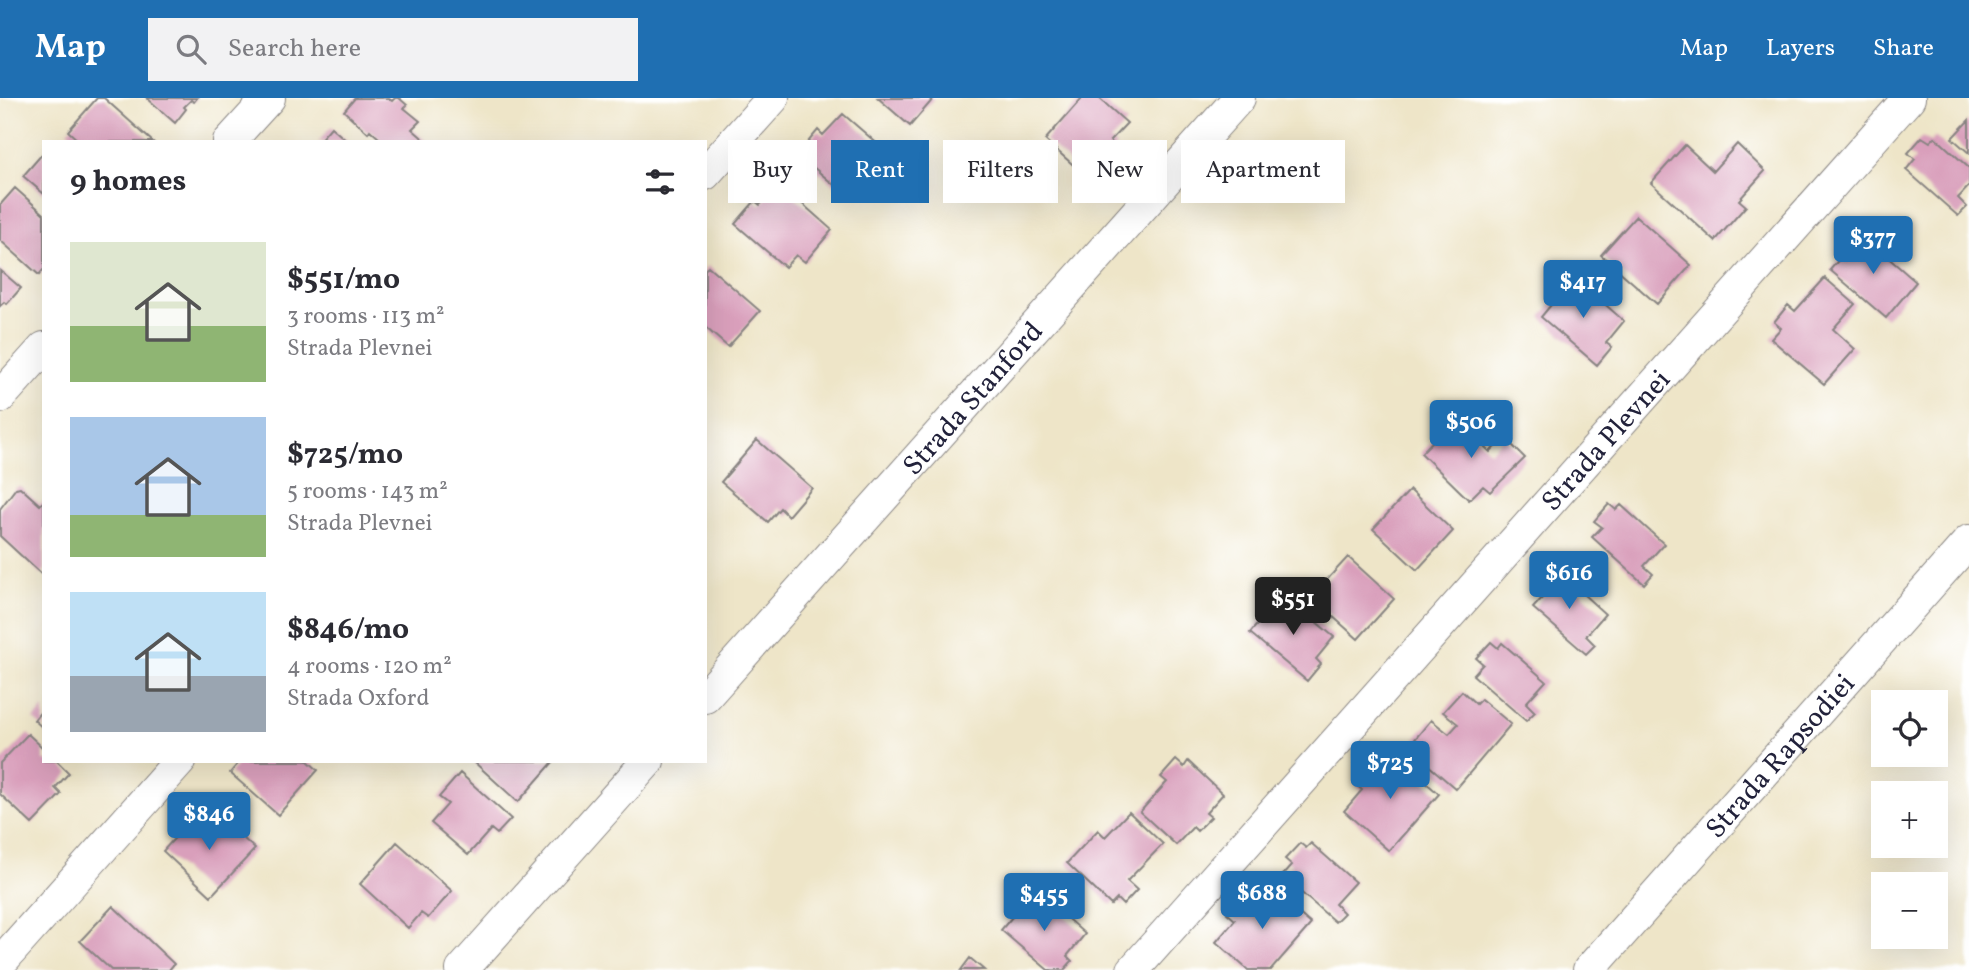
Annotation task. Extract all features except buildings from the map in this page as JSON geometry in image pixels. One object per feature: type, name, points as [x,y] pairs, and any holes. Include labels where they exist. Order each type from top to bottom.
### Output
[{"type":"street","points":[[231,140],[269,98]]},
{"type":"street","points":[[707,172],[773,98]]},
{"type":"street","name":"Strada Stanford","points":[[707,695],[1239,98]]},
{"type":"street","name":"Strada Plevnei","points":[[1133,970],[1909,98]]},
{"type":"street","points":[[0,397],[42,350]]},
{"type":"street","name":"Strada Rapsodiei","points":[[1588,970],[1969,541]]},
{"type":"street","points":[[0,963],[178,763]]},
{"type":"street","points":[[462,970],[646,763]]}]
